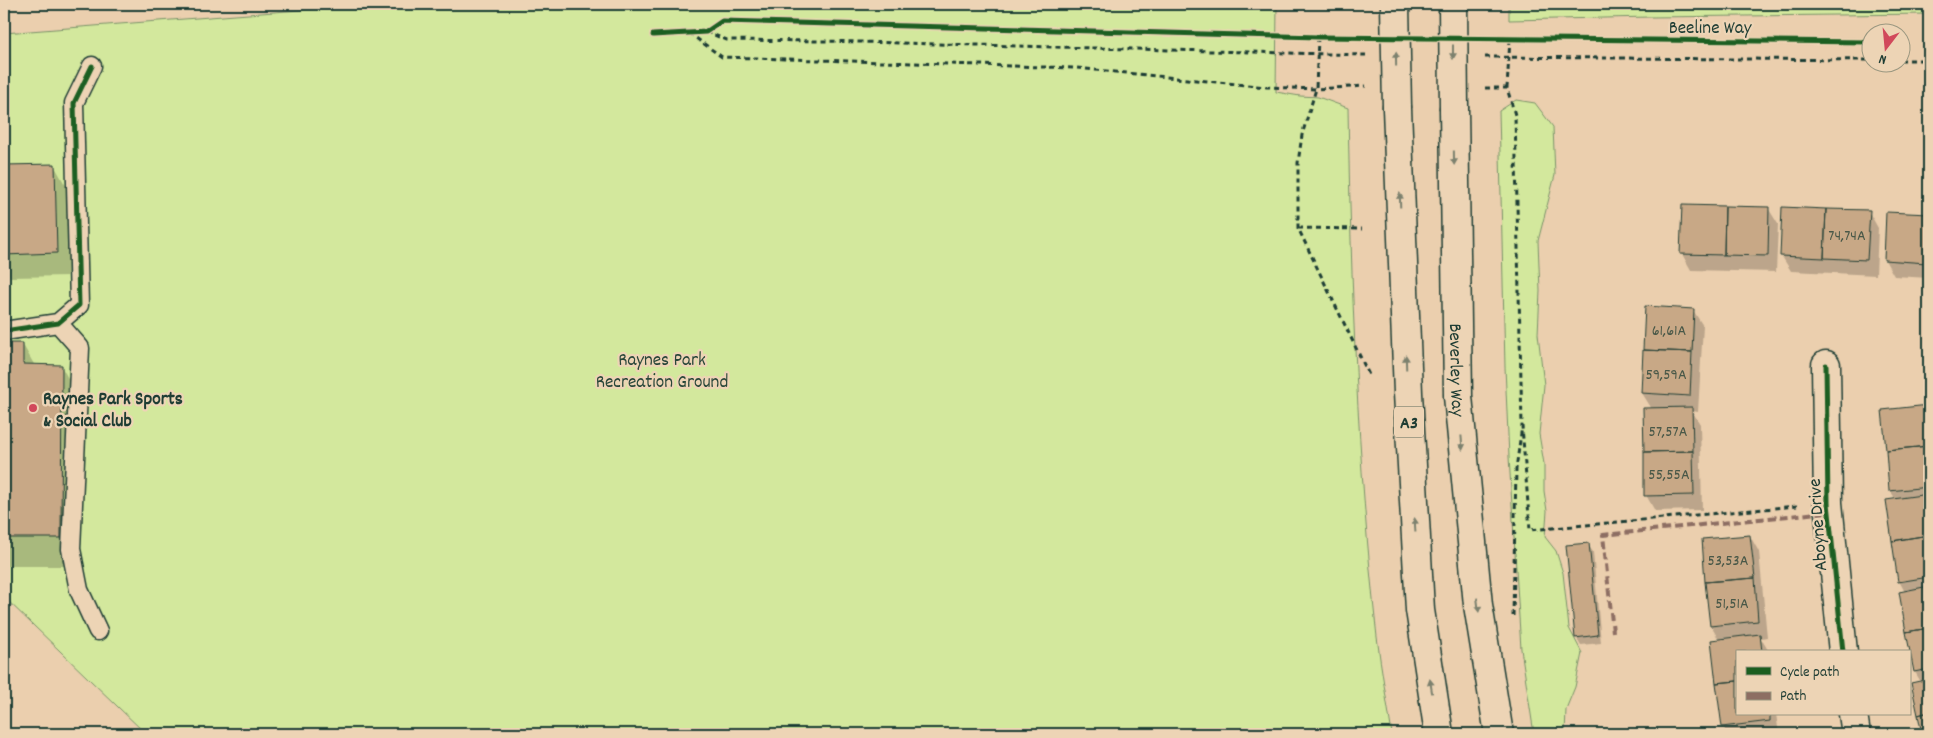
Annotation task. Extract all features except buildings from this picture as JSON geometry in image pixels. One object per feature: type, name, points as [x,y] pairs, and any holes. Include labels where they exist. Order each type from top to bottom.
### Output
[{"type":"main road","name":"A3","points":[[1395,4],[1408,393],[1420,610],[1438,734]]},
{"type":"main road","name":"Beverley Way","points":[[1453,4],[1458,396],[1478,605],[1499,734]]},
{"type":"main road","name":"Aboyne Drive","points":[[1826,365],[1828,503],[1843,650]]},
{"type":"main road","points":[[1853,716],[1856,734]]},
{"type":"lane","points":[[4,331],[58,323],[79,305],[74,103],[92,66]]},
{"type":"lane","points":[[58,323],[80,348],[71,549],[80,590],[98,631]]},
{"type":"path","points":[[706,32],[714,26]]},
{"type":"path","points":[[681,33],[706,32],[727,40],[1375,55]]},
{"type":"path","points":[[689,33],[722,57],[1076,68],[1267,87],[1316,89],[1349,86]]},
{"type":"path","points":[[1308,37],[1327,37]]},
{"type":"path","points":[[1318,37],[1316,89],[1302,135],[1298,163],[1298,228],[1370,377]]},
{"type":"path","points":[[1500,39],[1520,39]]},
{"type":"path","points":[[1510,39],[1507,88],[1515,115],[1522,426],[1530,530],[1828,503]]},
{"type":"path","points":[[1481,57],[1860,60]]},
{"type":"path","points":[[1910,60],[1929,60]]},
{"type":"path","points":[[1298,228],[1362,229]]},
{"type":"path","points":[[1513,617],[1516,469],[1522,426]]},
{"type":"green space","name":"Raynes Park Recreation Ground","points":[[377,4],[1277,4],[1276,92],[1318,97],[1348,108],[1353,306],[1364,505],[1377,637],[1392,734],[146,734],[4,597],[4,33]]},
{"type":"green space","points":[[1509,4],[1929,4],[1929,14],[1509,20]]},
{"type":"green space","points":[[1516,100],[1535,103],[1553,127],[1555,175],[1538,241],[1540,291],[1538,334],[1544,385],[1539,434],[1544,464],[1544,491],[1547,511],[1545,537],[1556,551],[1563,573],[1569,628],[1582,653],[1575,687],[1566,709],[1565,734],[1534,734],[1521,649],[1505,367],[1499,111]]},
{"type":"marked path","points":[[1613,632],[1603,535],[1828,512]]},
{"type":"cycle path","name":"Beeline Way","points":[[653,35],[706,32],[722,21],[1318,37],[1860,42]]},
{"type":"cycle path","points":[[4,331],[58,323],[79,305],[74,103],[92,66]]},
{"type":"cycle path","points":[[1826,365],[1828,503],[1843,650]]},
{"type":"place","name":"Raynes Park Sports & Social Club","points":[[33,408]]}]
